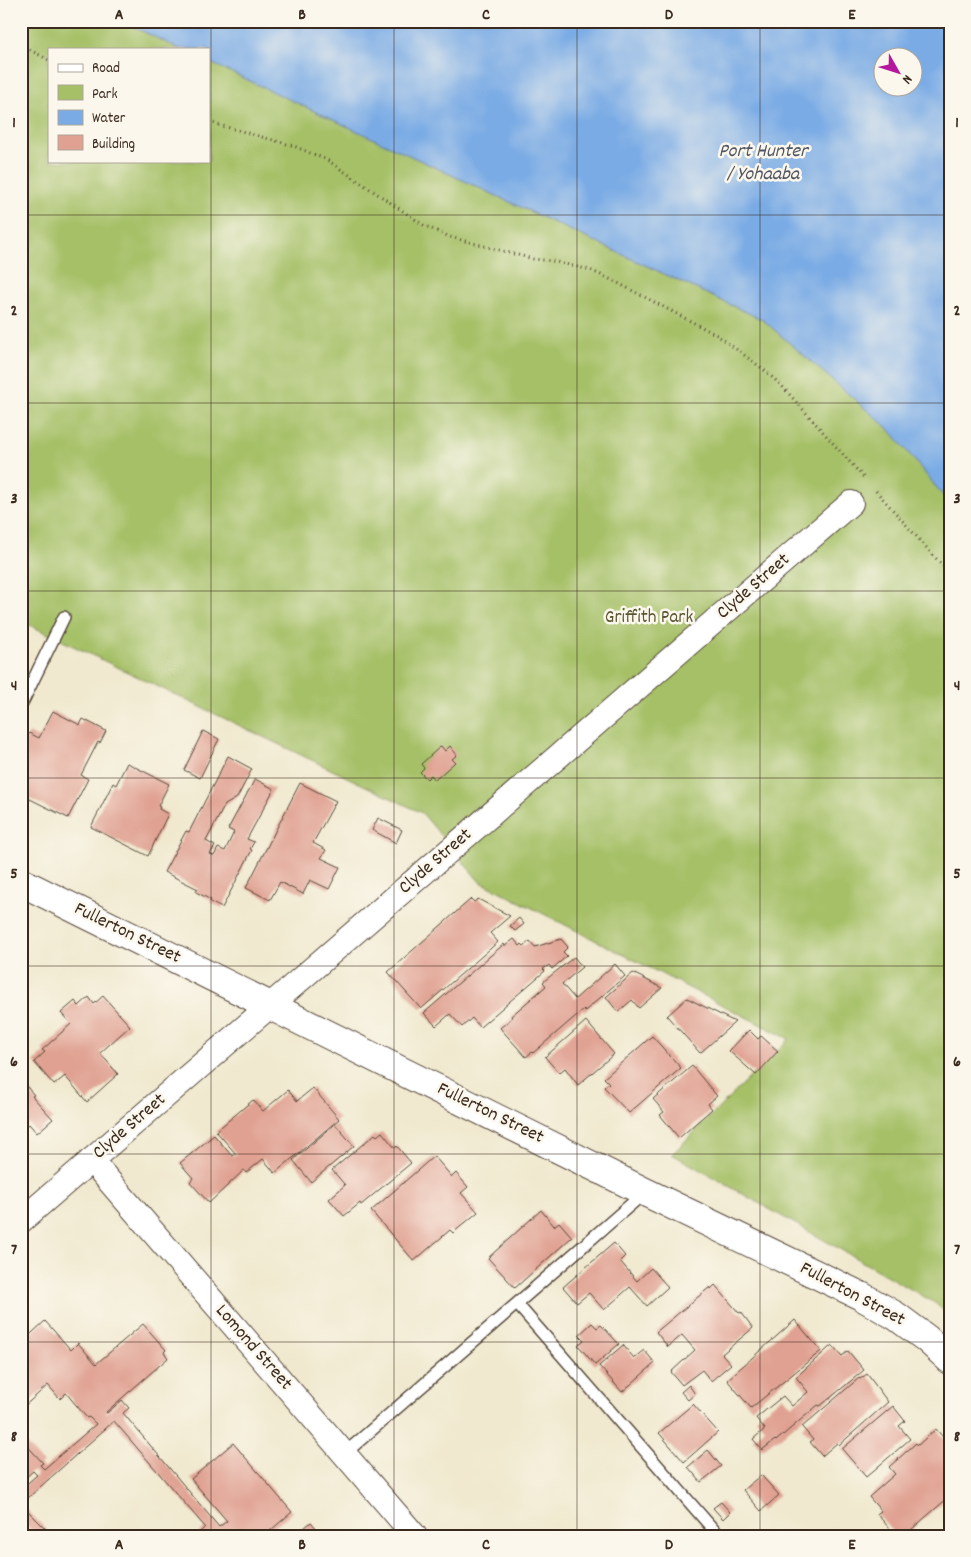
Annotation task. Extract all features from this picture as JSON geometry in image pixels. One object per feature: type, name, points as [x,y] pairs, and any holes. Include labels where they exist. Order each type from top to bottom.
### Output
[{"type":"main road","name":"Fullerton Street","points":[[21,882],[645,1192],[861,1296],[896,1316],[927,1339],[950,1360]]},
{"type":"street","name":"Clyde Street","points":[[23,1218],[851,503]]},
{"type":"street","name":"Lomond Street","points":[[91,1160],[415,1536]]},
{"type":"lane","points":[[21,705],[64,617]]},
{"type":"lane","points":[[344,1454],[645,1192]]},
{"type":"lane","points":[[517,1304],[719,1536]]},
{"type":"path","points":[[21,45],[48,59]]},
{"type":"path","points":[[210,122],[294,146],[327,160],[425,226],[450,237],[523,257],[552,261],[590,270],[717,335],[763,369],[782,386],[866,480]]},
{"type":"path","points":[[872,487],[950,574]]},
{"type":"green space","name":"Griffith Park","points":[[21,21],[121,21],[178,48],[48,48],[48,162],[210,162],[210,62],[763,320],[890,430],[950,504],[950,1316],[935,1303],[672,1154],[789,1039],[479,881],[422,813],[21,621]]},
{"type":"water","name":"Port Hunter / Yohaaba","points":[[121,21],[950,21],[950,504],[890,430],[763,320],[210,62],[210,48],[178,48]]},
{"type":"building","points":[[53,711],[80,725],[83,719],[106,731],[100,743],[98,742],[81,775],[88,779],[68,818],[30,799],[21,817],[21,748],[29,733],[39,738]]},
{"type":"building","points":[[203,731],[219,739],[200,778],[184,770]]},
{"type":"building","points":[[441,746],[445,751],[450,746],[457,755],[452,759],[455,762],[435,780],[431,775],[427,779],[420,772],[424,768],[421,764]]},
{"type":"building","points":[[228,756],[252,769],[237,798],[225,805],[206,841],[215,846],[210,854],[214,856],[218,848],[225,851],[234,832],[228,829],[255,779],[274,789],[247,839],[254,842],[250,849],[252,850],[222,908],[196,892],[198,889],[164,872],[186,831],[189,832]]},
{"type":"building","points":[[127,763],[169,784],[158,806],[160,807],[159,809],[168,814],[148,856],[91,827],[113,783],[116,785]]},
{"type":"building","points":[[300,783],[336,801],[313,843],[326,850],[321,858],[340,867],[329,889],[310,880],[303,894],[280,882],[270,900],[246,888]]},
{"type":"building","points":[[378,818],[402,830],[396,843],[372,830]]},
{"type":"building","points":[[471,899],[474,902],[478,899],[510,916],[490,933],[498,942],[421,1009],[388,972]]},
{"type":"building","points":[[519,918],[524,924],[515,931],[510,926]]},
{"type":"building","points":[[514,939],[520,946],[522,944],[524,946],[530,941],[535,947],[561,939],[568,947],[563,952],[567,956],[552,969],[549,965],[543,969],[545,971],[480,1027],[472,1018],[462,1027],[450,1014],[436,1026],[424,1013],[504,944],[505,946]]},
{"type":"building","points":[[574,957],[582,967],[562,984],[575,999],[615,964],[625,976],[585,1011],[584,1009],[526,1057],[500,1028],[546,986],[543,982]]},
{"type":"building","points":[[633,973],[662,988],[639,1008],[632,1000],[618,1012],[606,997]]},
{"type":"building","points":[[103,996],[130,1026],[100,1053],[118,1074],[87,1102],[65,1076],[54,1085],[34,1062],[45,1052],[42,1050],[71,1024],[61,1013],[75,1001],[79,1006],[89,997],[94,1004]]},
{"type":"building","points":[[687,998],[735,1022],[700,1053],[667,1016]]},
{"type":"building","points":[[586,1021],[614,1054],[578,1085],[565,1068],[559,1073],[545,1057]]},
{"type":"building","points":[[749,1030],[758,1039],[761,1036],[778,1051],[756,1075],[729,1051]]},
{"type":"building","points":[[652,1036],[681,1068],[629,1113],[604,1087],[609,1083],[604,1078]]},
{"type":"building","points":[[692,1066],[717,1096],[708,1104],[712,1109],[679,1138],[660,1115],[664,1112],[653,1099]]},
{"type":"building","points":[[21,1080],[34,1095],[32,1096],[53,1119],[37,1133],[29,1124],[21,1131]]},
{"type":"building","points":[[313,1088],[339,1119],[275,1173],[263,1159],[246,1173],[244,1170],[209,1203],[190,1182],[193,1178],[180,1163],[214,1135],[232,1156],[236,1154],[216,1131],[253,1100],[263,1111],[288,1090],[297,1101]]},
{"type":"building","points":[[335,1124],[354,1146],[311,1182],[293,1160]]},
{"type":"building","points":[[382,1132],[411,1163],[361,1205],[360,1203],[344,1216],[329,1199],[345,1185],[332,1170],[375,1134],[377,1136]]},
{"type":"building","points":[[434,1156],[452,1177],[456,1173],[468,1187],[461,1193],[478,1212],[453,1233],[450,1230],[414,1261],[371,1211]]},
{"type":"building","points":[[541,1210],[554,1226],[559,1222],[572,1237],[515,1288],[488,1258]]},
{"type":"building","points":[[614,1243],[625,1256],[620,1261],[637,1281],[651,1268],[668,1287],[647,1306],[630,1287],[604,1310],[589,1293],[577,1303],[563,1287]]},
{"type":"building","points":[[715,1285],[739,1313],[741,1312],[753,1328],[722,1354],[731,1364],[711,1381],[702,1370],[682,1385],[671,1372],[695,1350],[682,1335],[668,1347],[656,1332],[710,1287],[711,1289]]},
{"type":"building","points":[[795,1320],[821,1351],[751,1408],[727,1380]]},
{"type":"building","points":[[45,1321],[71,1350],[78,1343],[96,1364],[143,1324],[166,1350],[164,1352],[168,1358],[106,1412],[122,1400],[129,1408],[123,1413],[219,1527],[227,1521],[191,1479],[233,1443],[292,1512],[264,1536],[239,1536],[236,1532],[232,1536],[196,1536],[205,1527],[114,1421],[21,1504],[21,1489],[37,1475],[33,1471],[21,1482],[21,1439],[43,1463],[40,1465],[44,1469],[96,1424],[89,1417],[87,1418],[66,1393],[60,1399],[48,1385],[21,1409],[21,1343]]},
{"type":"building","points":[[592,1323],[597,1328],[601,1325],[619,1344],[595,1365],[578,1345],[584,1340],[579,1335]]},
{"type":"building","points":[[623,1345],[634,1358],[644,1350],[655,1363],[622,1392],[599,1366]]},
{"type":"building","points":[[832,1345],[842,1356],[848,1351],[864,1370],[820,1406],[818,1405],[776,1441],[762,1450],[753,1439],[765,1429],[756,1418],[783,1396],[792,1406],[808,1392],[796,1377]]},
{"type":"building","points":[[867,1374],[888,1402],[839,1445],[837,1443],[822,1456],[810,1442],[813,1440],[802,1427],[859,1378]]},
{"type":"building","points":[[689,1385],[695,1394],[688,1400],[681,1392]]},
{"type":"building","points":[[693,1404],[718,1432],[684,1462],[659,1433]]},
{"type":"building","points":[[893,1406],[905,1421],[899,1426],[910,1439],[866,1477],[842,1449]]},
{"type":"building","points":[[936,1429],[950,1445],[950,1496],[904,1536],[896,1536],[877,1514],[881,1511],[869,1497],[895,1474],[889,1467],[916,1443],[918,1445]]},
{"type":"building","points":[[708,1450],[721,1466],[701,1482],[688,1467]]},
{"type":"building","points":[[761,1475],[779,1495],[761,1511],[743,1490]]},
{"type":"building","points":[[721,1502],[730,1512],[723,1519],[713,1508]]},
{"type":"building","points":[[21,1504],[53,1536],[37,1536],[21,1520]]},
{"type":"building","points":[[311,1522],[323,1536],[295,1536]]}]
